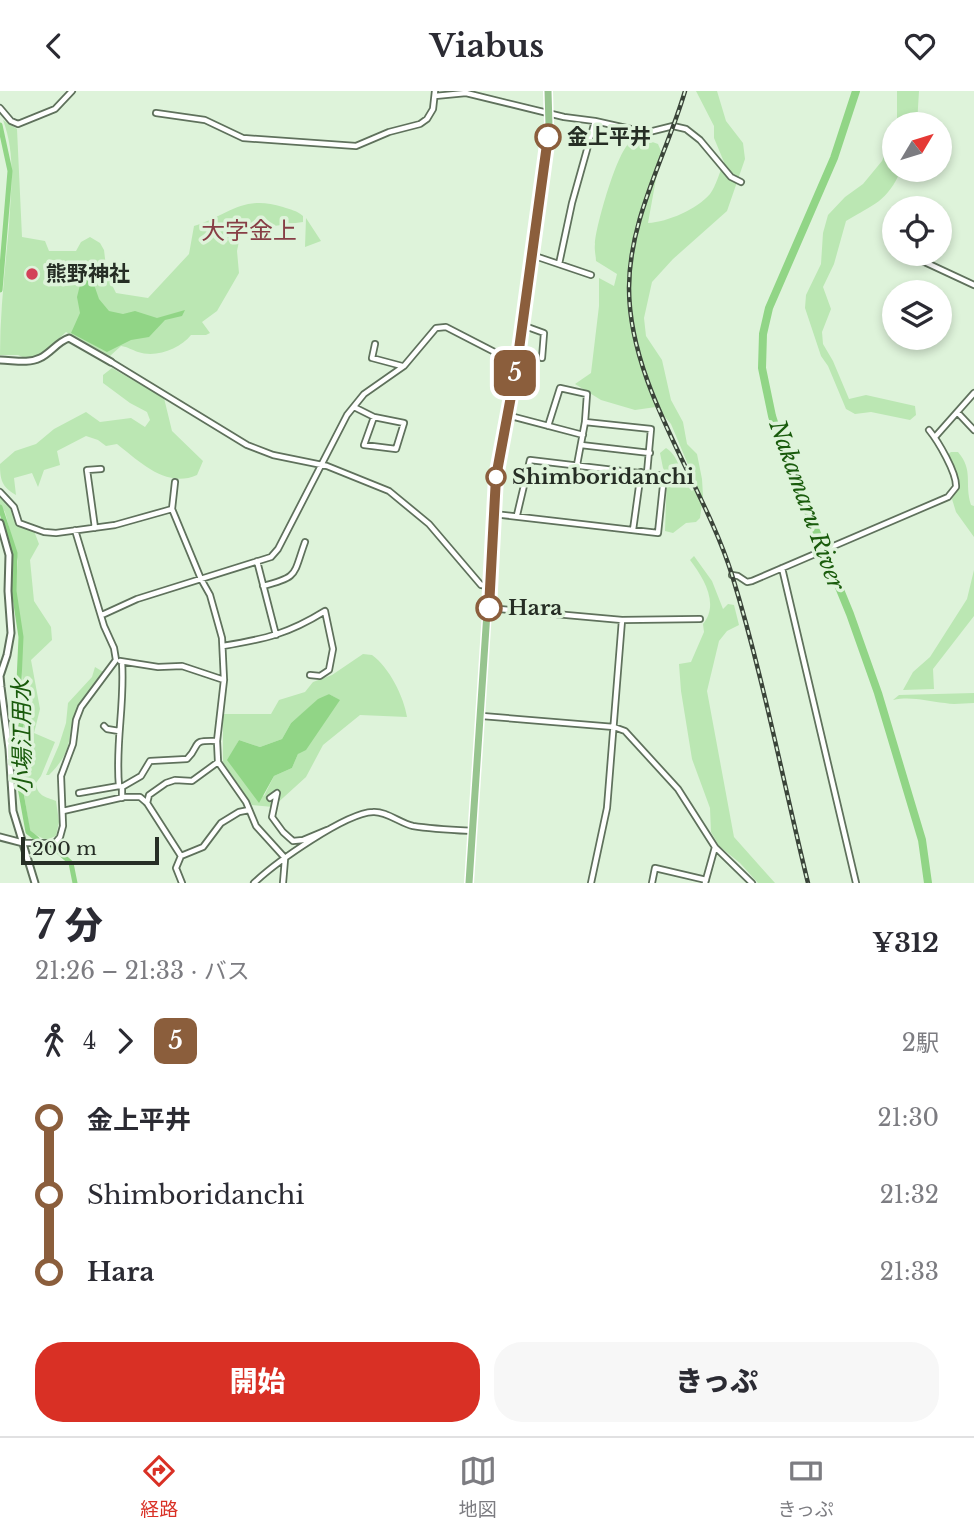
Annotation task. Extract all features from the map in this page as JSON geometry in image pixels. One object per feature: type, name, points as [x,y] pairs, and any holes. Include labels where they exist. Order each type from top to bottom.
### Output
[{"type":"main road","points":[[469,883],[482,716],[493,514],[545,164],[548,91]]},
{"type":"street","points":[[0,108],[10,121],[18,124],[55,109],[72,91]]},
{"type":"street","points":[[156,113],[205,120],[243,138],[356,146],[389,132],[420,124],[430,114],[435,94],[466,93],[549,113],[649,132],[673,126],[686,129],[700,140],[731,177],[741,182]]},
{"type":"street","points":[[559,264],[572,203],[595,121]]},
{"type":"street","points":[[531,255],[591,275]]},
{"type":"street","points":[[933,266],[974,285]]},
{"type":"street","points":[[522,325],[544,333],[542,358]]},
{"type":"street","points":[[102,615],[137,599],[268,559],[275,553],[347,415],[364,394],[403,367],[436,328],[446,327],[517,363]]},
{"type":"street","points":[[0,360],[28,362],[38,359],[62,340],[69,338],[238,441],[273,455],[320,465],[370,482],[398,496],[432,526],[481,585],[489,586]]},
{"type":"street","points":[[375,344],[372,358],[403,367]]},
{"type":"street","points":[[548,426],[560,388],[587,394],[583,435],[576,465]]},
{"type":"street","points":[[935,437],[974,393]]},
{"type":"street","points":[[354,407],[374,417],[404,422],[396,449],[364,445],[374,417]]},
{"type":"street","points":[[958,413],[974,430]]},
{"type":"street","points":[[506,415],[583,435]]},
{"type":"street","points":[[584,422],[651,429],[650,453],[633,530]]},
{"type":"street","points":[[732,575],[747,582],[752,581],[948,497],[957,487],[957,483],[929,429]]},
{"type":"street","points":[[581,445],[650,453]]},
{"type":"street","points":[[493,514],[658,533],[664,475],[530,460],[517,515]]},
{"type":"street","points":[[95,528],[87,470],[101,469]]},
{"type":"street","points":[[175,482],[172,509],[210,595],[220,626],[224,680],[217,741],[218,762],[246,802],[257,826],[285,858],[283,883]]},
{"type":"street","points":[[0,492],[14,507],[23,526],[50,533],[115,525],[172,509]]},
{"type":"street","points":[[0,523],[9,555],[11,633],[0,676],[1,687],[12,800],[35,883]]},
{"type":"street","points":[[75,530],[119,661],[124,684],[119,731],[122,798]]},
{"type":"street","points":[[264,586],[288,579],[295,573],[306,542]]},
{"type":"street","points":[[257,562],[276,636]]},
{"type":"street","points":[[782,568],[856,883]]},
{"type":"street","points":[[489,608],[622,620],[699,619]]},
{"type":"street","points":[[223,646],[276,636],[299,627],[325,611],[333,649],[329,670],[320,676],[310,675]]},
{"type":"street","points":[[591,883],[607,808],[622,620]]},
{"type":"street","points":[[0,837],[23,843],[55,842],[60,837],[63,811],[60,796],[61,776],[73,744],[76,720],[81,707],[119,661]]},
{"type":"street","points":[[119,661],[158,667],[182,667],[224,680]]},
{"type":"street","points":[[482,716],[614,727],[625,731],[678,789],[715,847],[752,883]]},
{"type":"street","points":[[104,726],[119,731]]},
{"type":"street","points":[[79,793],[120,787],[141,776],[150,761],[187,758],[196,743],[217,741]]},
{"type":"street","points":[[147,803],[149,795],[166,783],[174,780],[192,781],[218,762]]},
{"type":"street","points":[[270,798],[277,793],[272,817],[293,841],[328,830]]},
{"type":"street","points":[[63,811],[122,798],[140,797],[147,803],[181,856]]},
{"type":"street","points":[[182,883],[176,869],[181,856],[203,846],[221,823],[239,812],[250,810]]},
{"type":"street","points":[[254,883],[285,858],[342,821],[373,812],[411,825],[473,831]]},
{"type":"street","points":[[652,883],[655,867],[706,881],[715,847]]},
{"type":"shaded area","points":[[696,91],[717,91],[726,121],[743,143],[745,159],[727,211],[673,259],[652,282],[644,318],[646,336],[662,360],[671,400],[683,422],[687,444],[697,454],[702,479],[700,518],[696,522],[686,523],[673,533],[665,531],[667,475],[660,453],[666,448],[671,452],[688,486],[692,491],[697,486],[671,424],[656,407],[635,410],[601,400],[575,384],[591,373],[599,306],[599,278],[614,286],[617,274],[596,261],[595,246],[608,189],[626,147],[631,142],[645,140],[658,144],[661,151],[648,223],[690,210],[710,194],[716,183],[724,162],[714,138],[714,126]]},
{"type":"shaded area","points":[[897,91],[919,91],[918,112],[897,112]]},
{"type":"shaded area","points":[[3,120],[17,129],[22,237],[45,241],[49,251],[76,251],[81,242],[90,237],[100,243],[104,250],[107,275],[116,293],[148,298],[189,254],[194,226],[237,207],[257,203],[283,207],[298,212],[303,216],[303,222],[252,229],[240,236],[237,251],[239,273],[217,311],[202,322],[210,333],[206,335],[191,335],[181,344],[160,353],[145,354],[121,346],[110,356],[66,332],[48,349],[29,360],[18,355],[0,355],[12,172],[10,146]]},
{"type":"shaded area","points":[[882,161],[882,182],[895,182],[885,196],[846,221],[834,264],[823,287],[831,309],[822,332],[823,344],[849,399],[866,395],[915,406],[916,415],[910,420],[871,412],[855,414],[846,409],[821,356],[805,308],[806,295],[821,264],[823,233],[828,215],[845,197],[863,184]]},
{"type":"shaded area","points":[[306,218],[321,241],[305,247]]},
{"type":"shaded area","points":[[91,276],[99,299],[109,311],[123,314],[135,311],[157,318],[185,310],[182,316],[165,320],[149,337],[131,340],[107,352],[71,333],[80,313],[77,297],[81,281]]},
{"type":"shaded area","points":[[112,368],[164,398],[172,431],[203,461],[197,475],[186,478],[164,476],[144,465],[117,444],[106,446],[86,436],[57,451],[60,465],[44,470],[38,487],[32,473],[14,478],[16,495],[8,489],[1,479],[0,464],[15,451],[36,444],[54,429],[86,412],[100,422],[131,418],[145,427],[150,420],[147,412],[103,383],[103,375]]},
{"type":"shaded area","points":[[951,452],[958,452],[966,465],[969,497],[971,505],[974,506],[974,537],[956,512],[952,499],[957,482],[946,456]]},
{"type":"shaded area","points":[[0,496],[10,506],[17,525],[34,531],[39,544],[30,560],[34,601],[51,627],[52,640],[31,660],[40,709],[34,733],[55,742],[36,783],[40,793],[56,801],[59,822],[56,836],[46,840],[30,832],[21,776],[20,741],[25,711],[21,636],[15,591],[18,561],[5,512],[0,505]]},
{"type":"shaded area","points":[[694,556],[712,581],[723,609],[728,604],[734,605],[739,625],[727,631],[719,641],[707,691],[734,837],[775,883],[758,883],[740,863],[719,846],[711,832],[710,808],[692,759],[679,664],[691,662],[704,632],[703,624],[710,608],[708,591],[690,560]]},
{"type":"shaded area","points":[[974,570],[974,616],[933,669],[934,689],[903,690],[913,672],[930,657],[967,599]]},
{"type":"shaded area","points":[[363,654],[372,655],[395,683],[407,717],[360,715],[323,745],[306,777],[273,807],[252,805],[223,762],[223,714],[271,714],[279,700],[305,692],[313,682],[332,675]],"holes":[[[329,694],[339,700],[298,754],[292,768],[274,776],[264,796],[228,760],[239,740],[260,747],[282,739],[291,723],[318,700]]]},
{"type":"shaded area","points":[[95,667],[105,673],[77,709],[67,750],[57,766],[46,775],[66,723],[68,703],[92,677]]},
{"type":"shaded area","points":[[974,693],[974,703],[893,700],[899,695]]},
{"type":"shaded area","points":[[329,694],[340,700],[306,750],[298,754],[292,768],[274,776],[259,803],[227,760],[239,740],[260,747],[282,739],[291,723],[318,699]]},
{"type":"waterway","name":"Nakamaru River","points":[[856,91],[834,158],[769,308],[763,334],[762,368],[782,448],[850,614],[878,693],[922,840],[928,883]]},
{"type":"waterway","name":"小場江用水","points":[[0,125],[10,171],[0,290]]},
{"type":"waterway","name":"小場江用水","points":[[0,507],[15,553],[14,591],[21,637],[19,681],[24,710],[18,740],[18,776],[28,832],[37,839]]},
{"type":"waterway","name":"小場江用水","points":[[52,846],[71,863],[75,883]]},
{"type":"railway","points":[[685,91],[635,237],[629,288],[632,325],[654,398],[704,505],[732,575],[763,690],[808,883]]},
{"type":"bus line","name":"5","points":[[489,608],[496,477],[517,364],[548,137]]},
{"type":"place","name":"金上平井","points":[[548,137]]},
{"type":"place","name":"熊野神社","points":[[32,274]]},
{"type":"place","name":"Shimboridanchi","points":[[496,477]]},
{"type":"place","name":"Hara","points":[[489,608]]},
{"type":"district","name":"大字金上","points":[[249,230]]}]
